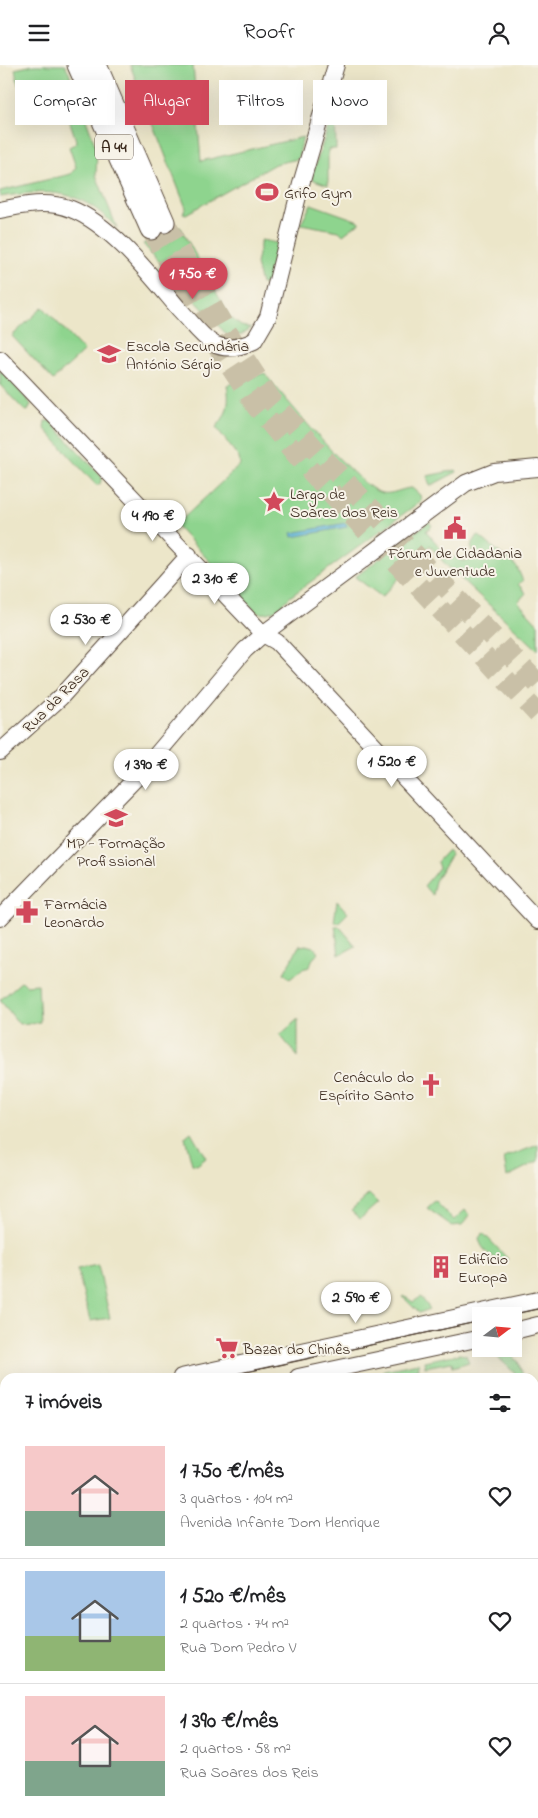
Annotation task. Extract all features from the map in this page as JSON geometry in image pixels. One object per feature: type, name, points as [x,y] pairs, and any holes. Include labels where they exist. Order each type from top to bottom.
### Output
[{"type":"highway","name":"A 44","points":[[78,65],[157,226],[131,141],[96,65]]},
{"type":"highway","points":[[105,65],[123,107],[131,141]]},
{"type":"main road","points":[[0,210],[23,205],[47,204],[70,209],[91,219],[120,245],[200,332],[214,344],[228,349],[254,341],[268,317],[303,176],[336,65]]},
{"type":"main road","points":[[0,359],[263,633],[277,641],[538,921]]},
{"type":"main road","points":[[0,918],[140,774],[245,650],[263,633],[466,483],[494,472],[538,468]]},
{"type":"main road","name":"Rua da Rasa","points":[[0,752],[60,697],[189,555]]},
{"type":"main road","points":[[200,1373],[538,1300]]},
{"type":"main road","points":[[460,1317],[472,1333]]},
{"type":"main road","points":[[522,1329],[538,1325]]},
{"type":"main road","points":[[317,1373],[472,1340]]},
{"type":"green space","points":[[34,65],[65,65],[72,80],[56,80],[55,78],[17,80],[15,69]]},
{"type":"green space","points":[[130,65],[193,65],[194,80],[136,80]]},
{"type":"green space","points":[[71,125],[88,125],[97,150],[96,175],[117,228],[90,205],[63,195],[34,193],[0,197],[0,191],[71,174],[76,167],[69,147],[77,143]]},
{"type":"green space","points":[[153,125],[198,125],[201,161],[303,137],[298,159],[275,164],[186,214],[183,213],[186,208]]},
{"type":"green space","points":[[329,125],[335,125],[336,149],[328,149],[328,185],[314,180],[312,176]]},
{"type":"green space","points":[[311,204],[360,222],[343,235],[339,231],[301,224]]},
{"type":"green space","points":[[180,227],[230,317],[241,326],[251,328],[241,335],[231,337],[227,335],[143,244]]},
{"type":"green space","points":[[261,240],[277,243],[267,284],[261,284],[256,264]]},
{"type":"green space","points":[[43,307],[84,351],[53,380],[12,336]]},
{"type":"green space","points":[[0,370],[31,404],[28,411],[24,410],[0,385]]},
{"type":"green space","name":"Largo de Soares dos Reis","points":[[264,373],[322,440],[371,488],[386,493],[412,488],[420,495],[421,501],[279,607],[271,612],[261,613],[256,612],[176,525],[240,465],[239,458],[216,427],[226,413],[227,385]]},
{"type":"green space","points":[[45,421],[50,421],[102,477],[100,484],[96,485],[44,428]]},
{"type":"green space","points":[[456,470],[457,472],[430,486],[427,476]]},
{"type":"green space","points":[[429,522],[432,526],[426,531],[450,559],[457,556],[462,561],[470,560],[474,554],[471,546],[478,535],[517,567],[523,581],[518,584],[526,593],[518,602],[538,624],[538,650],[445,564],[430,545],[382,597],[355,577]]},
{"type":"green space","points":[[448,850],[451,854],[435,881],[432,895],[424,886],[439,868],[437,862]]},
{"type":"green space","points":[[337,901],[348,913],[339,922],[334,922]]},
{"type":"green space","points":[[335,926],[339,926],[356,946],[339,955]]},
{"type":"green space","points":[[307,945],[314,947],[318,953],[312,960],[310,967],[302,969],[290,979],[284,973],[299,946]]},
{"type":"green space","points":[[22,981],[26,985],[38,984],[40,1022],[19,1024],[0,1000]]},
{"type":"green space","points":[[298,1019],[298,1057],[280,1035]]},
{"type":"green space","points":[[191,1132],[206,1158],[197,1165],[192,1164],[185,1137]]},
{"type":"green space","points":[[538,1145],[538,1161],[507,1177],[504,1158]]},
{"type":"green space","points":[[369,1194],[378,1203],[360,1219],[351,1211]]},
{"type":"green space","points":[[435,1201],[454,1220],[465,1210],[470,1216],[462,1225],[452,1226],[427,1208]]},
{"type":"green space","points":[[483,1233],[508,1259],[503,1264],[482,1247],[479,1238]]},
{"type":"green space","points":[[98,1265],[110,1318],[90,1321],[77,1269]]},
{"type":"green space","points":[[404,1296],[413,1302],[421,1297],[430,1309],[419,1313]]},
{"type":"green space","points":[[459,1354],[466,1355],[469,1362],[453,1367],[452,1362],[425,1367],[424,1361]]},
{"type":"green space","points":[[498,1357],[515,1357],[522,1373],[515,1373]]},
{"type":"green space","points":[[418,1363],[419,1369],[398,1373],[381,1373],[384,1370]]},
{"type":"water","points":[[346,523],[347,527],[293,537],[292,533]]},
{"type":"tunnel","points":[[164,222],[225,329],[271,400],[321,456],[538,684]]},
{"type":"tunnel","points":[[151,229],[210,335],[257,407],[307,467],[538,714]]},
{"type":"tram line","points":[[522,1312],[538,1309]]},
{"type":"tram line","points":[[242,1373],[472,1323]]},
{"type":"place","name":"Grifo Gym","points":[[267,192]]},
{"type":"place","name":"Escola Secundária António Sérgio","points":[[109,354]]},
{"type":"place","name":"Largo de Soares dos Reis","points":[[274,502]]},
{"type":"place","name":"Fórum de Cidadania e Juventude","points":[[455,528]]},
{"type":"place","name":"MP - Formação Profissional","points":[[116,818]]},
{"type":"place","name":"Farmácia Leonardo","points":[[27,912]]},
{"type":"place","name":"Cenáculo do Espírito Santo","points":[[431,1085]]},
{"type":"place","name":"Edifício Europa","points":[[441,1267]]},
{"type":"place","name":"Bazar do Chinês","points":[[227,1348]]}]
